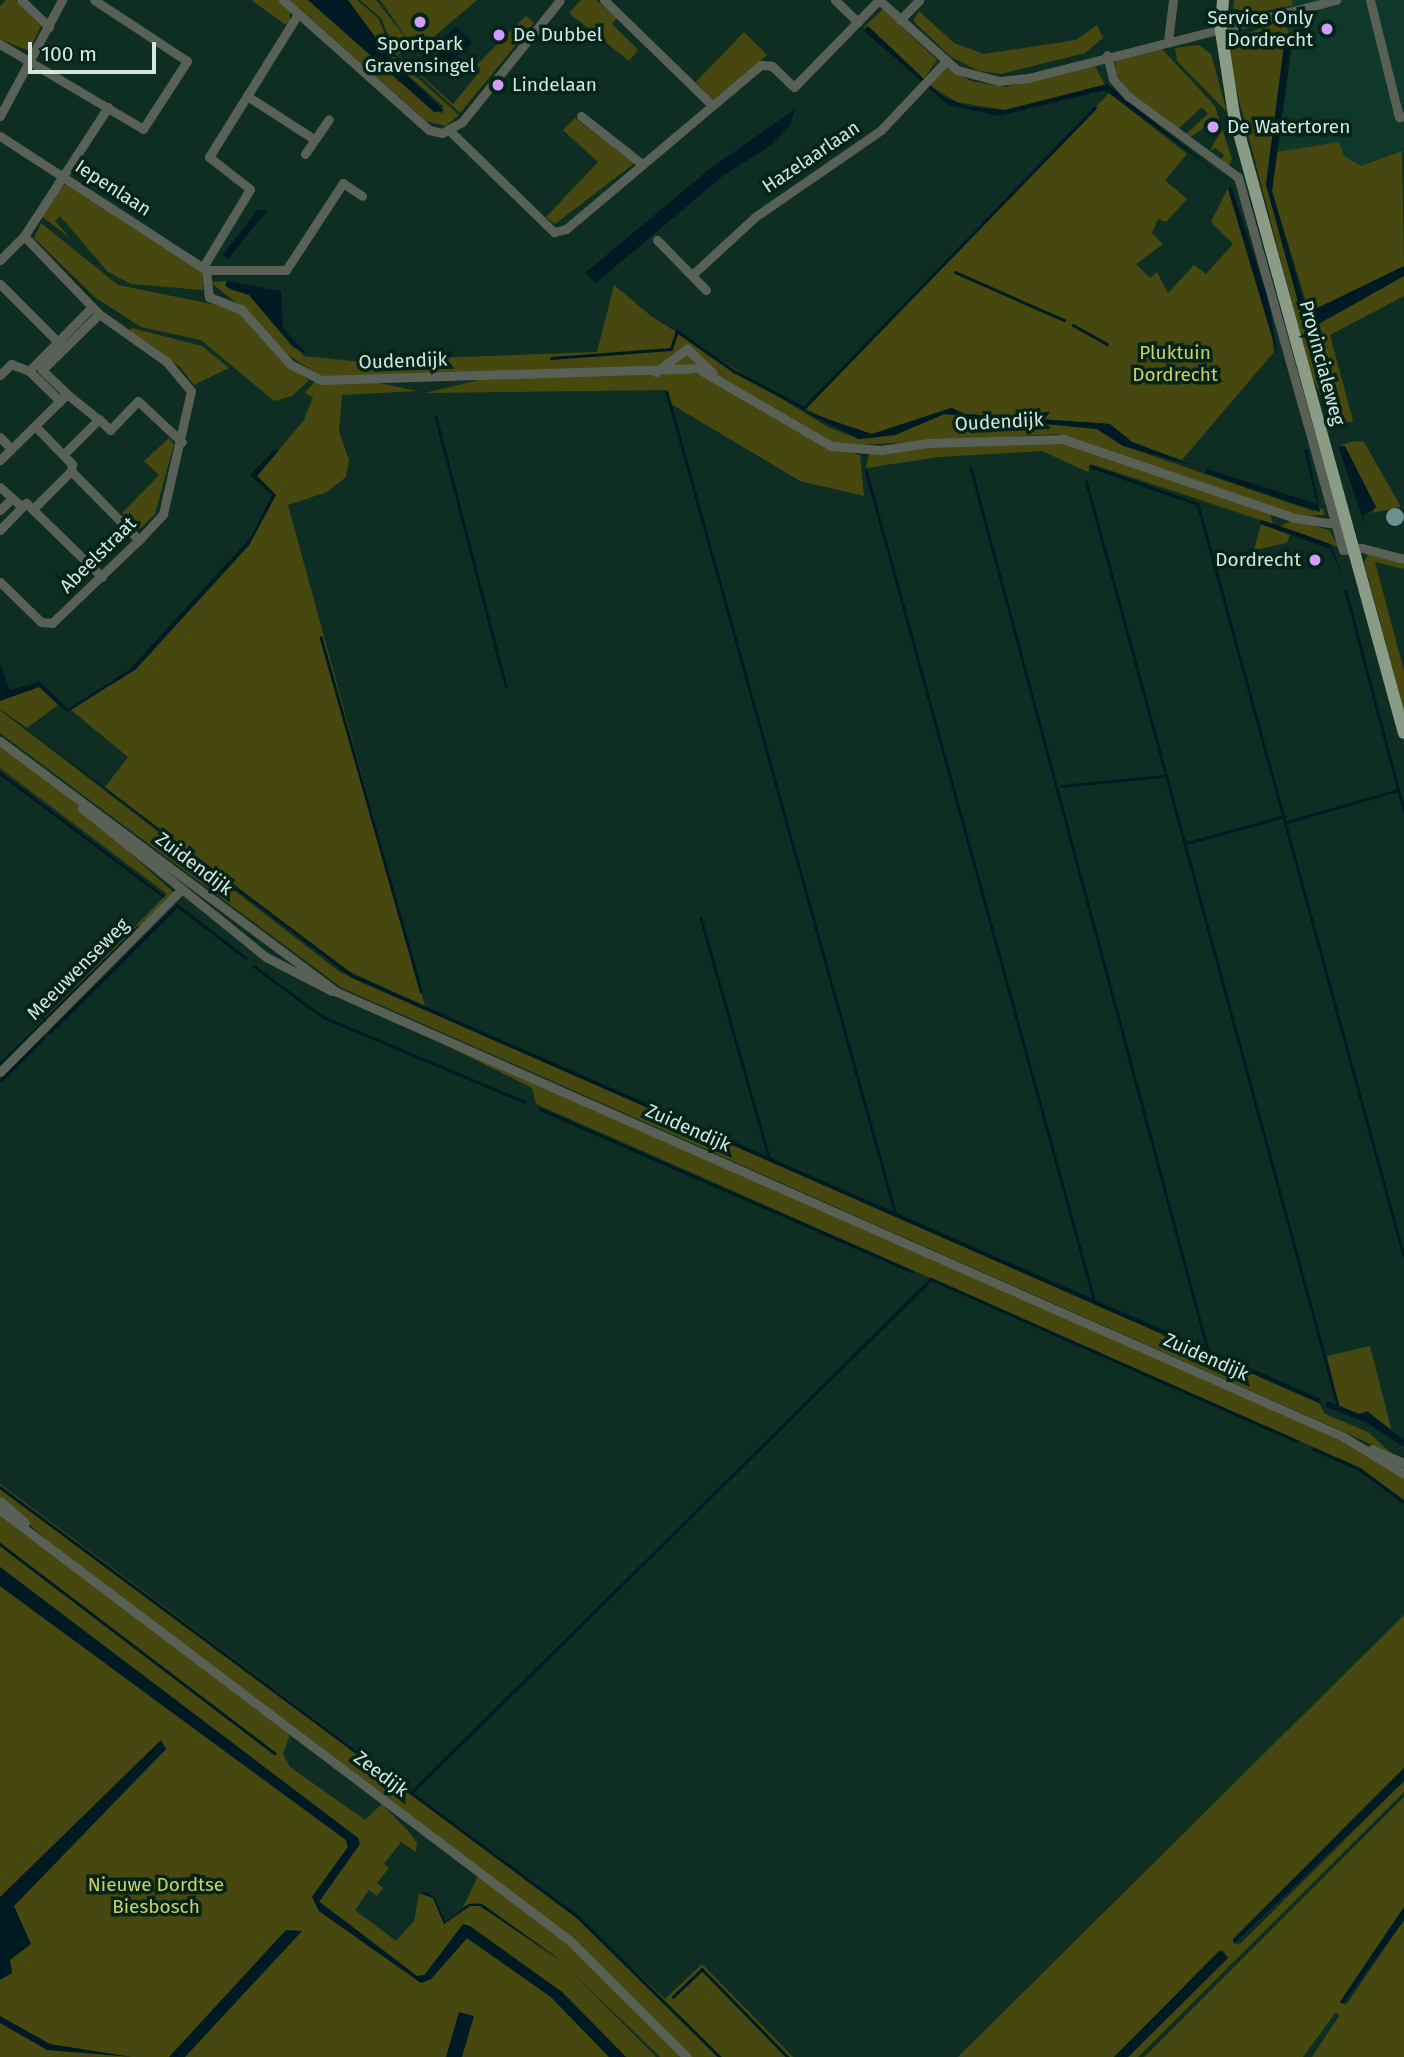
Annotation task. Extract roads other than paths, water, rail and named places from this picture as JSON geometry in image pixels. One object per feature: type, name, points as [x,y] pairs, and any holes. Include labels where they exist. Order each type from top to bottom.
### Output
[{"type":"main road","name":"Provincialeweg","points":[[1223,0],[1222,31],[1234,115],[1337,510],[1404,733]]},
{"type":"street","points":[[21,0],[49,27]]},
{"type":"street","points":[[0,116],[62,0]]},
{"type":"street","points":[[0,44],[143,129],[187,61],[105,3],[94,0]]},
{"type":"street","points":[[283,0],[429,130],[451,132],[554,232],[566,229],[761,65],[772,66],[794,87],[879,0],[945,61],[979,78],[1011,80],[1107,55],[1222,31],[1336,0]]},
{"type":"street","points":[[451,132],[560,0]]},
{"type":"street","points":[[604,0],[712,105]]},
{"type":"street","points":[[835,0],[858,22]]},
{"type":"street","points":[[900,20],[919,0]]},
{"type":"street","points":[[1168,41],[1173,0]]},
{"type":"street","points":[[1370,0],[1399,117],[1404,116]]},
{"type":"street","points":[[299,14],[209,156],[250,189],[204,268],[286,270],[343,183],[362,196]]},
{"type":"street","points":[[1107,55],[1120,88],[1238,177],[1337,510],[1335,524],[1349,549],[1404,559]]},
{"type":"street","name":"Hazelaarlaan","points":[[692,275],[755,216],[870,139],[945,61]]},
{"type":"street","points":[[247,96],[314,139]]},
{"type":"street","points":[[0,260],[24,236],[108,107]]},
{"type":"street","points":[[581,116],[642,164]]},
{"type":"street","points":[[305,154],[329,119]]},
{"type":"street","name":"Iepenlaan","points":[[0,136],[204,268]]},
{"type":"street","name":"Abeelstraat","points":[[0,582],[41,622],[52,623],[139,540],[163,514],[182,442],[191,391],[184,379],[95,310],[24,236]]},
{"type":"street","points":[[657,240],[706,290]]},
{"type":"street","name":"Oudendijk","points":[[204,268],[209,297],[241,309],[290,364],[320,380],[656,372],[686,367],[714,374]]},
{"type":"street","points":[[0,284],[59,343]]},
{"type":"street","points":[[36,368],[95,310]]},
{"type":"street","name":"Oudendijk","points":[[656,372],[687,349],[714,374],[831,446],[881,450],[928,443],[1063,439],[1295,518],[1335,524]]},
{"type":"street","points":[[0,376],[11,364],[36,368],[64,398],[98,419],[110,430],[138,401],[182,442]]},
{"type":"street","points":[[0,460],[53,412],[64,398]]},
{"type":"street","points":[[64,454],[98,419]]},
{"type":"street","points":[[35,426],[64,454],[71,471],[139,540]]},
{"type":"street","points":[[0,437],[11,449]]},
{"type":"street","points":[[33,509],[71,471]]},
{"type":"street","points":[[0,487],[22,507]]},
{"type":"street","points":[[0,510],[12,498]]},
{"type":"street","points":[[0,530],[26,503],[102,577]]},
{"type":"street","name":"Zuidendijk","points":[[0,741],[337,992],[1367,1448],[1404,1474]]},
{"type":"street","points":[[62,787],[105,831],[265,957],[337,992]]},
{"type":"street","name":"Meeuwenseweg","points":[[0,1072],[180,891]]},
{"type":"street","points":[[1367,1448],[1404,1463]]},
{"type":"street","name":"Zeedijk","points":[[0,1500],[37,1538]]},
{"type":"street","name":"Zeedijk","points":[[0,1510],[569,1940],[687,2057]]},
{"type":"water","points":[[308,0],[348,0],[395,64],[444,111],[434,112]]},
{"type":"water","points":[[868,26],[942,96],[969,107],[1005,110],[1107,84],[1224,178],[1105,90],[999,116],[949,105],[864,31]]},
{"type":"water","points":[[456,27],[472,43],[448,65],[433,48]]},
{"type":"water","points":[[1285,38],[1292,43],[1272,191],[1307,313],[1404,266],[1404,276],[1306,331],[1266,185]]},
{"type":"water","points":[[795,109],[790,126],[770,146],[724,175],[596,283],[585,273],[707,171]]},
{"type":"water","points":[[1231,186],[1269,302],[1277,354],[1228,189]]},
{"type":"water","points":[[257,210],[268,210],[228,259],[223,255]]},
{"type":"water","points":[[227,281],[281,291],[283,328],[307,354],[293,347],[249,295],[225,286]]},
{"type":"water","points":[[1313,334],[1337,420],[1330,416],[1322,390],[1308,335]]},
{"type":"water","points":[[952,408],[965,414],[1110,424],[1132,442],[1197,467],[1123,446],[1097,429],[944,414],[895,435],[859,439],[801,410],[872,434]]},
{"type":"water","points":[[1338,446],[1345,446],[1376,507],[1363,516],[1366,528]]},
{"type":"water","points":[[1308,449],[1320,512],[1205,473],[1207,469],[1317,504],[1304,450]]},
{"type":"water","points":[[274,450],[279,450],[257,476],[276,495],[249,545],[136,669],[67,712],[39,687],[0,701],[0,664],[10,690],[40,682],[68,709],[129,670],[251,537],[272,495],[250,475]]},
{"type":"water","points":[[1262,520],[1330,544],[1345,581],[1330,549],[1260,524]]},
{"type":"water","points":[[0,709],[354,975],[1321,1399],[1319,1403],[352,978]]},
{"type":"water","points":[[1327,1401],[1359,1414],[1368,1412],[1404,1440],[1404,1447],[1365,1422],[1326,1407]]},
{"type":"water","points":[[0,1567],[358,1838],[360,1844],[319,1902],[417,1976],[425,1975],[463,1924],[470,1926],[562,1992],[626,2057],[609,2057],[551,1997],[467,1938],[431,1979],[421,1983],[319,1911],[312,1897],[348,1847],[346,1840],[0,1586]]},
{"type":"water","points":[[161,1740],[166,1749],[14,1906],[31,1944],[10,1960],[12,1973],[0,1980],[0,1897]]},
{"type":"water","points":[[1404,1768],[1404,1781],[1234,1944],[1233,1939]]},
{"type":"water","points":[[427,1892],[434,1897],[446,1922],[469,1904],[482,1904],[565,1963],[480,1906],[470,1906],[444,1924],[433,1898],[419,1893]]},
{"type":"water","points":[[1404,1907],[1404,1920],[1343,2004],[1340,2002]]},
{"type":"water","points":[[286,1930],[302,1931],[185,2057],[169,2057]]},
{"type":"water","points":[[1220,1950],[1228,1958],[1128,2057],[1114,2057]]},
{"type":"water","points":[[459,2012],[474,2016],[462,2057],[446,2057]]},
{"type":"water","points":[[0,2016],[50,2044],[132,2057],[47,2050],[0,2023]]},
{"type":"waterway","points":[[551,358],[671,349],[677,331],[734,371],[804,408],[1095,108]]},
{"type":"waterway","points":[[955,272],[1064,320]]},
{"type":"waterway","points":[[1073,325],[1107,344]]},
{"type":"waterway","points":[[667,392],[896,1215]]},
{"type":"waterway","points":[[436,417],[506,686]]},
{"type":"waterway","points":[[1090,466],[1198,504],[1404,1256]]},
{"type":"waterway","points":[[971,468],[1208,1350]]},
{"type":"waterway","points":[[866,470],[1094,1299]]},
{"type":"waterway","points":[[1086,480],[1339,1409]]},
{"type":"waterway","points":[[1346,591],[1404,810]]},
{"type":"waterway","points":[[321,637],[421,991]]},
{"type":"waterway","points":[[0,773],[162,895]]},
{"type":"waterway","points":[[1061,786],[1164,776]]},
{"type":"waterway","points":[[1287,822],[1398,790]]},
{"type":"waterway","points":[[1187,843],[1285,816]]},
{"type":"waterway","points":[[49,1033],[177,905],[246,958]]},
{"type":"waterway","points":[[701,918],[769,1157]]},
{"type":"waterway","points":[[0,1064],[138,927]]},
{"type":"waterway","points":[[254,966],[323,1017],[525,1102]]},
{"type":"waterway","points":[[0,1081],[43,1038]]},
{"type":"waterway","points":[[540,1109],[911,1271]]},
{"type":"waterway","points":[[411,1793],[931,1279],[1297,1441]]},
{"type":"waterway","points":[[1091,1301],[1133,1319]]},
{"type":"waterway","points":[[1313,1449],[1361,1470],[1404,1502]]},
{"type":"waterway","points":[[0,1487],[577,1916],[720,2057]]},
{"type":"waterway","points":[[0,1544],[274,1753]]},
{"type":"waterway","points":[[673,1997],[702,1969],[788,2057]]},
{"type":"place","name":"Sportpark Gravensingel","points":[[420,22]]},
{"type":"place","name":"Service Only Dordrecht","points":[[1327,29]]},
{"type":"place","name":"De Dubbel","points":[[499,35]]},
{"type":"place","name":"Lindelaan","points":[[498,85]]},
{"type":"place","name":"De Watertoren","points":[[1213,127]]},
{"type":"place","name":"Dordrecht","points":[[1315,560]]},
{"type":"park label","name":"Pluktuin Dordrecht","points":[[1175,364]]},
{"type":"park label","name":"Nieuwe Dordtse Biesbosch","points":[[156,1896]]}]
